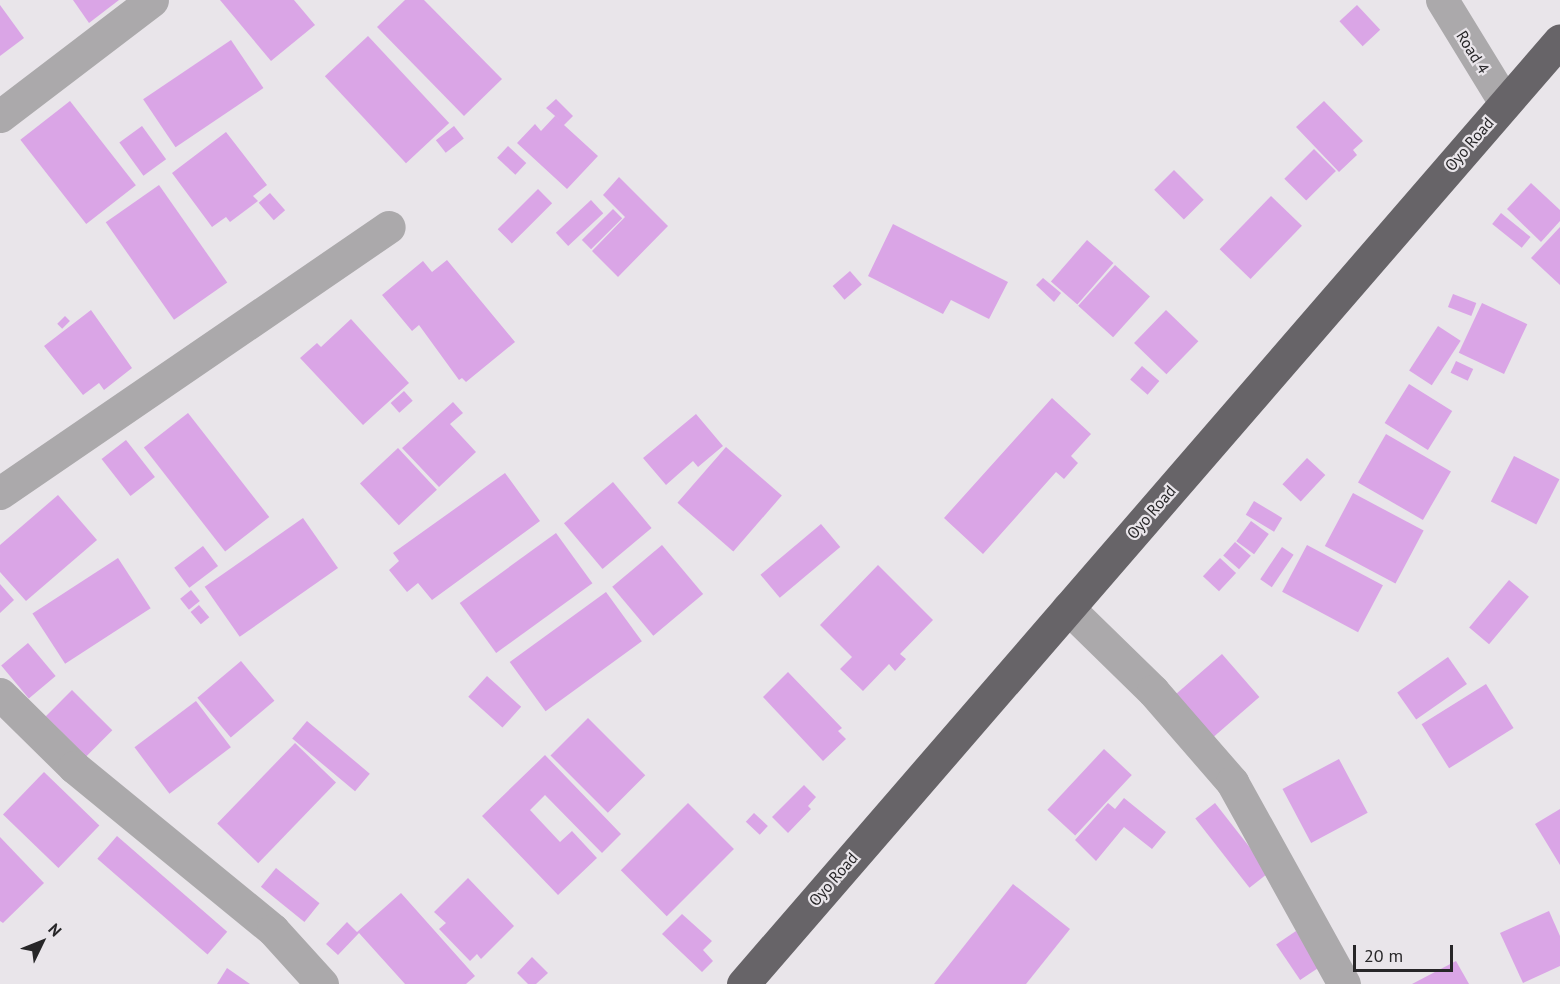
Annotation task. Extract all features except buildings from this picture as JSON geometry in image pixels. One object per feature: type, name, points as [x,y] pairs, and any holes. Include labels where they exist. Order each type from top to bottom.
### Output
[{"type":"highway","name":"Oyo Road","points":[[742,984],[1560,40]]},
{"type":"street","points":[[0,116],[152,0]]},
{"type":"street","name":"Road 4","points":[[1442,0],[1505,103]]},
{"type":"street","points":[[0,494],[389,227]]},
{"type":"street","points":[[1068,608],[1153,691],[1232,782],[1344,984]]},
{"type":"street","points":[[0,694],[74,767],[273,930],[322,984]]}]
